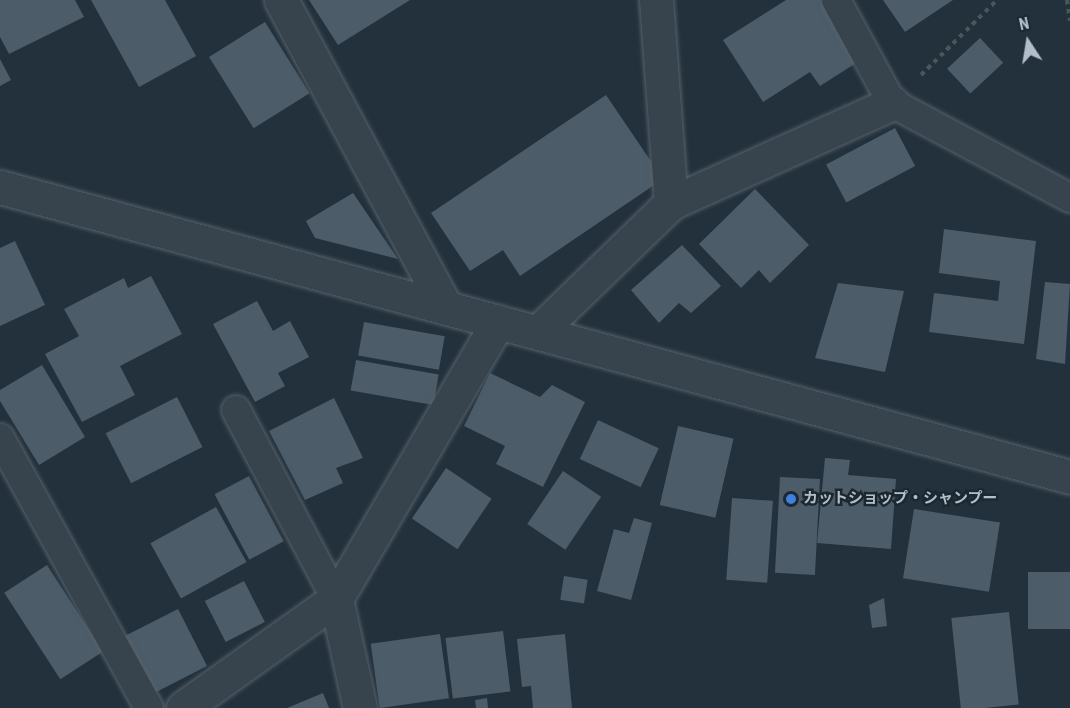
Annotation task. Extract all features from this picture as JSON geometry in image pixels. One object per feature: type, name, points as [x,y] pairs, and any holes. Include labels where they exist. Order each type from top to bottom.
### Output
[{"type":"street","points":[[281,0],[445,306]]},
{"type":"street","points":[[656,0],[670,203]]},
{"type":"street","points":[[539,331],[670,203],[892,103]]},
{"type":"street","points":[[0,187],[498,322],[539,331],[1070,477]]},
{"type":"street","points":[[183,708],[336,599],[498,322]]},
{"type":"street","points":[[336,599],[360,708]]},
{"type":"lane","points":[[836,0],[892,103],[1070,198]]},
{"type":"lane","points":[[236,410],[336,599]]},
{"type":"lane","points":[[0,438],[149,708]]},
{"type":"path","points":[[892,103],[997,0]]},
{"type":"path","points":[[1066,0],[1070,21]]},
{"type":"building","points":[[0,0],[75,0],[84,17],[9,54],[0,37]]},
{"type":"building","points":[[91,0],[165,0],[196,56],[139,87]]},
{"type":"building","points":[[309,0],[410,0],[338,45]]},
{"type":"building","points":[[786,0],[827,0],[864,58],[820,86],[810,72],[763,102],[723,40]]},
{"type":"building","points":[[883,0],[953,0],[905,32]]},
{"type":"building","points":[[265,22],[310,93],[254,128],[209,57]]},
{"type":"building","points":[[980,38],[1003,63],[970,94],[947,69]]},
{"type":"building","points":[[0,59],[11,80],[0,86]]},
{"type":"building","points":[[606,95],[663,179],[520,276],[503,250],[470,271],[431,213]]},
{"type":"building","points":[[895,128],[915,166],[846,203],[826,165]]},
{"type":"building","points":[[755,189],[809,245],[770,283],[759,270],[741,288],[699,244]]},
{"type":"building","points":[[353,193],[398,259],[315,238],[306,221]]},
{"type":"building","points":[[944,229],[1036,241],[1024,344],[929,332],[934,293],[998,301],[1000,281],[939,273]]},
{"type":"building","points":[[15,241],[45,305],[0,326],[0,248]]},
{"type":"building","points":[[682,245],[721,286],[691,313],[679,303],[659,323],[631,290]]},
{"type":"building","points":[[151,276],[182,334],[120,366],[135,395],[82,422],[45,354],[79,336],[64,309],[124,278],[128,288]]},
{"type":"building","points":[[1045,282],[1070,284],[1065,364],[1036,359]]},
{"type":"building","points":[[838,283],[904,291],[885,372],[815,358]]},
{"type":"building","points":[[257,301],[273,331],[290,321],[309,357],[278,373],[285,386],[255,402],[213,324]]},
{"type":"building","points":[[364,322],[445,336],[439,370],[358,355]]},
{"type":"building","points":[[356,360],[439,375],[433,405],[351,391]]},
{"type":"building","points":[[42,365],[85,437],[39,465],[0,401],[0,390]]},
{"type":"building","points":[[490,373],[540,397],[552,385],[585,402],[543,487],[496,464],[505,446],[464,426]]},
{"type":"building","points":[[177,397],[202,447],[131,483],[106,433]]},
{"type":"building","points":[[334,398],[363,458],[336,468],[343,483],[305,500],[269,431]]},
{"type":"building","points":[[598,420],[659,448],[641,487],[580,459]]},
{"type":"building","points":[[678,426],[734,439],[715,518],[660,505]]},
{"type":"building","points":[[825,458],[850,460],[848,475],[896,479],[891,549],[817,543]]},
{"type":"building","points":[[446,468],[492,499],[457,549],[412,519]]},
{"type":"building","points":[[563,471],[601,497],[565,550],[527,524]]},
{"type":"building","points":[[249,476],[284,541],[249,560],[215,494]]},
{"type":"building","points":[[780,477],[820,479],[815,575],[775,573]]},
{"type":"building","points":[[732,498],[773,501],[767,583],[726,580]]},
{"type":"building","points":[[216,507],[247,562],[181,598],[150,543]]},
{"type":"building","points":[[914,509],[1000,523],[989,592],[903,578]]},
{"type":"building","points":[[634,518],[652,523],[631,600],[597,591],[614,529],[629,533]]},
{"type":"building","points":[[47,565],[103,651],[60,679],[4,593]]},
{"type":"building","points":[[1028,572],[1070,572],[1070,629],[1028,629]]},
{"type":"building","points":[[564,576],[588,580],[584,603],[560,600]]},
{"type":"building","points":[[244,581],[265,622],[226,642],[205,601]]},
{"type":"building","points":[[884,598],[887,626],[872,628],[869,605]]},
{"type":"building","points":[[178,609],[207,666],[146,697],[117,640]]},
{"type":"building","points":[[1009,612],[1019,704],[961,708],[951,618]]},
{"type":"building","points":[[503,631],[510,692],[453,699],[445,638]]},
{"type":"building","points":[[440,634],[449,698],[380,708],[371,644]]},
{"type":"building","points":[[565,634],[572,708],[533,708],[531,686],[522,687],[517,639]]},
{"type":"building","points":[[323,693],[329,708],[287,708]]},
{"type":"building","points":[[487,698],[488,708],[476,708],[475,700]]},
{"type":"place","name":"カットショップ・シャンプー","points":[[791,499]]}]
